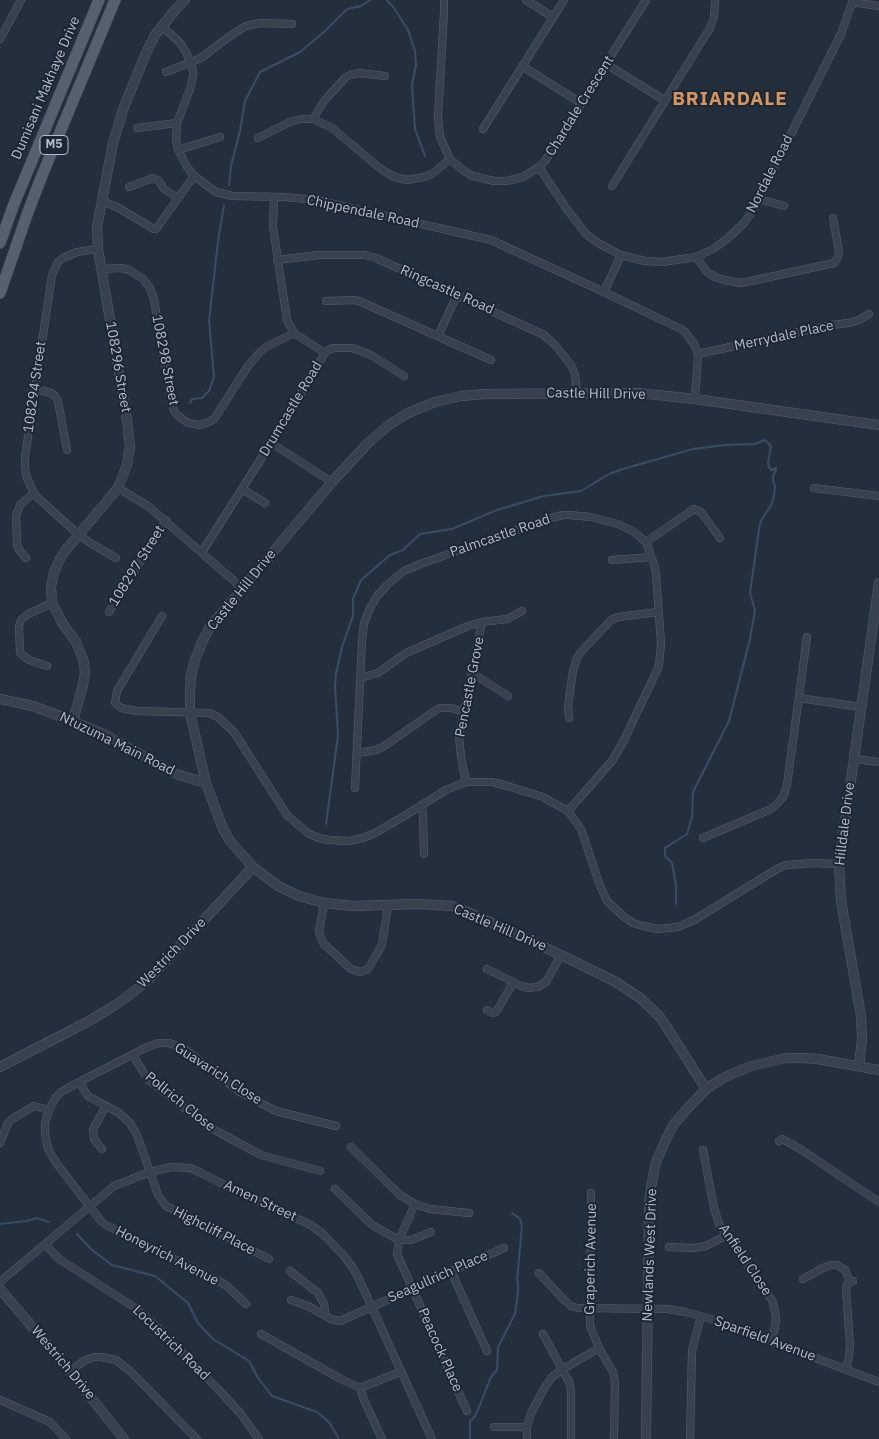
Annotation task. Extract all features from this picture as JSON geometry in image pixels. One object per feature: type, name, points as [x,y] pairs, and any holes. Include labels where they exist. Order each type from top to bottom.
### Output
[{"type":"main road","name":"Dumisani Makhaye Drive","points":[[0,243],[14,204],[99,0]]},
{"type":"main road","name":"M5","points":[[0,293],[40,180],[115,0]]},
{"type":"street","points":[[0,39],[21,0]]},
{"type":"street","name":"108296 Street","points":[[73,720],[83,685],[84,662],[76,642],[63,624],[52,603],[51,587],[54,572],[60,559],[118,488],[127,465],[130,446],[98,249],[97,227],[118,125],[155,35],[185,0]]},
{"type":"street","name":"Chardale Crescent","points":[[444,0],[438,128],[440,137],[450,159],[464,171],[473,176],[494,181],[516,180],[539,167],[556,146],[646,0]]},
{"type":"street","points":[[526,0],[553,17]]},
{"type":"street","points":[[483,129],[564,0]]},
{"type":"street","points":[[612,186],[710,28],[714,17],[715,0]]},
{"type":"street","points":[[852,1],[879,6]]},
{"type":"street","name":"Nordale Road","points":[[539,167],[586,234],[621,256],[644,262],[662,262],[696,257],[713,249],[728,239],[744,223],[753,210],[841,34],[852,1]]},
{"type":"street","points":[[166,72],[191,63],[207,54],[246,26],[260,23],[292,24]]},
{"type":"street","points":[[162,26],[180,43],[191,63]]},
{"type":"street","name":"Chippendale Road","points":[[191,63],[193,70],[192,82],[177,123],[176,140],[178,150],[187,167],[194,176],[209,187],[224,194],[243,197],[316,200],[491,240],[681,329],[691,339],[698,354]]},
{"type":"street","points":[[606,64],[664,100]]},
{"type":"street","points":[[522,66],[581,103]]},
{"type":"street","points":[[313,119],[324,102],[346,77],[360,74],[385,76]]},
{"type":"street","points":[[258,138],[290,122],[301,119],[313,119],[332,128],[381,169],[400,179],[412,180],[432,174],[450,159]]},
{"type":"street","points":[[137,128],[177,123]]},
{"type":"street","points":[[178,150],[220,137]]},
{"type":"street","points":[[102,202],[117,207],[154,229],[158,228],[194,176]]},
{"type":"street","points":[[129,187],[153,178],[159,181],[164,189],[178,198]]},
{"type":"street","points":[[274,198],[273,227],[287,320],[294,333],[324,353]]},
{"type":"street","points":[[759,198],[784,206]]},
{"type":"street","points":[[696,257],[708,272],[715,277],[740,283],[834,263],[839,252],[833,218]]},
{"type":"street","name":"108294 Street","points":[[98,249],[69,254],[58,262],[54,268],[25,467],[26,476],[34,493],[79,535],[116,558]]},
{"type":"street","name":"Ringcastle Road","points":[[277,260],[319,254],[365,255],[376,258],[536,330],[549,339],[570,365],[575,374],[577,393]]},
{"type":"street","points":[[604,292],[621,256]]},
{"type":"street","name":"108298 Street","points":[[101,268],[129,270],[144,279],[150,288],[154,300],[174,411],[188,423],[200,425],[214,419],[248,366],[261,351],[294,333]]},
{"type":"street","points":[[438,336],[457,294]]},
{"type":"street","points":[[326,301],[359,301],[491,360]]},
{"type":"street","name":"Merrydale Place","points":[[698,354],[831,325],[849,323],[869,314]]},
{"type":"street","name":"Drumcastle Road","points":[[202,552],[271,443],[324,353],[334,348],[352,348],[362,351],[404,376]]},
{"type":"street","points":[[695,399],[698,354]]},
{"type":"street","points":[[35,389],[51,393],[58,401],[67,450]]},
{"type":"street","name":"Castle Hill Drive","points":[[706,1089],[660,1016],[640,998],[616,982],[452,906],[353,906],[324,903],[299,896],[278,886],[253,867],[230,841],[223,829],[206,783],[190,713],[191,675],[202,642],[210,627],[332,482],[369,442],[389,425],[435,402],[461,396],[484,394],[638,394],[695,399],[879,425]]},
{"type":"street","points":[[271,443],[332,482]]},
{"type":"street","points":[[118,488],[148,506],[166,520],[242,588]]},
{"type":"street","points":[[814,488],[879,496]]},
{"type":"street","points":[[242,489],[265,503]]},
{"type":"street","points":[[26,558],[17,545],[16,515],[21,504],[34,493]]},
{"type":"street","points":[[568,811],[612,760],[623,742],[659,666],[661,644],[656,574],[652,556],[646,542],[694,510],[701,512],[720,538]]},
{"type":"street","name":"Palmcastle Road","points":[[354,788],[364,623],[377,596],[388,584],[404,571],[432,559],[562,515],[591,517],[618,524],[634,532],[646,542]]},
{"type":"street","name":"108297 Street","points":[[109,612],[166,520]]},
{"type":"street","points":[[612,560],[652,556]]},
{"type":"street","name":"Hilldale Drive","points":[[859,1066],[862,1039],[861,1016],[841,901],[839,864],[879,582]]},
{"type":"street","points":[[47,666],[28,660],[20,653],[19,626],[21,620],[28,614],[52,603]]},
{"type":"street","points":[[360,678],[378,673],[412,650],[468,626],[507,619],[522,611]]},
{"type":"street","points":[[569,718],[568,706],[573,671],[581,652],[611,620],[658,612]]},
{"type":"street","points":[[162,616],[117,691],[115,703],[121,708],[137,711],[209,713],[226,723],[234,732],[286,815],[309,834],[319,838],[349,841],[362,838],[375,833],[446,790],[466,782],[504,785],[543,797],[568,811],[581,829],[586,840],[599,883],[607,901],[623,916],[633,922],[658,929],[678,927],[694,920],[786,865],[839,864]]},
{"type":"street","name":"Pencastle Grove","points":[[466,782],[459,736],[482,622]]},
{"type":"street","points":[[703,838],[771,810],[783,797],[788,785],[807,637]]},
{"type":"street","points":[[472,673],[508,696]]},
{"type":"street","points":[[799,698],[861,707]]},
{"type":"street","name":"Ntuzuma Main Road","points":[[0,699],[33,706],[73,720],[104,734],[176,774],[206,783]]},
{"type":"street","points":[[356,753],[382,747],[440,708],[452,708],[464,712]]},
{"type":"street","points":[[854,758],[879,762]]},
{"type":"street","points":[[422,805],[424,854]]},
{"type":"street","name":"Westrich Drive","points":[[0,1067],[87,1022],[132,993],[149,979],[253,867]]},
{"type":"street","points":[[324,903],[319,932],[323,943],[351,969],[360,972],[368,969],[382,945],[388,905]]},
{"type":"street","points":[[487,969],[513,983],[529,988],[538,987],[546,982],[560,955]]},
{"type":"street","points":[[487,1010],[493,1013],[496,1012],[513,983]]},
{"type":"street","name":"Guavarich Close","points":[[48,1110],[61,1092],[79,1082],[158,1043],[169,1043],[183,1048],[240,1092],[276,1111],[336,1126]]},
{"type":"street","name":"Pollrich Close","points":[[133,1055],[144,1075],[149,1080],[209,1127],[260,1155],[320,1171]]},
{"type":"street","name":"Newlands West Drive","points":[[646,1439],[649,1204],[656,1162],[674,1124],[706,1089],[723,1078],[751,1066],[786,1058],[818,1059],[879,1070]]},
{"type":"street","name":"Highcliff Place","points":[[79,1082],[88,1096],[120,1112],[130,1123],[138,1135],[158,1195],[166,1206],[269,1259]]},
{"type":"street","points":[[0,1143],[8,1123],[12,1119],[34,1106],[48,1110],[45,1123],[48,1149],[57,1164],[90,1206]]},
{"type":"street","points":[[102,1149],[94,1139],[93,1129],[106,1106]]},
{"type":"street","points":[[779,1141],[782,1139],[802,1150],[879,1202]]},
{"type":"street","points":[[351,1147],[400,1195],[415,1204],[469,1213]]},
{"type":"street","name":"Anfield Close","points":[[703,1150],[716,1217],[773,1302],[776,1318],[775,1328],[770,1341]]},
{"type":"street","name":"Amen Street","points":[[0,1282],[114,1186],[150,1172],[171,1167],[190,1168],[310,1225],[323,1234],[344,1256],[354,1268],[432,1439]]},
{"type":"street","points":[[335,1189],[372,1225],[399,1240],[410,1240],[431,1232]]},
{"type":"street","name":"Graperich Avenue","points":[[592,1193],[590,1326],[599,1348],[613,1372],[615,1383],[614,1439]]},
{"type":"street","points":[[399,1240],[415,1204]]},
{"type":"street","name":"Honeyrich Avenue","points":[[90,1206],[106,1225],[227,1286],[246,1304]]},
{"type":"street","points":[[669,1247],[693,1248],[706,1246],[727,1235]]},
{"type":"street","name":"Peacock Place","points":[[399,1240],[397,1254],[467,1411]]},
{"type":"street","name":"Locustrich Road","points":[[45,1244],[59,1259],[134,1307],[152,1322],[240,1413],[259,1439]]},
{"type":"street","name":"Seagullrich Place","points":[[291,1300],[308,1306],[331,1319],[340,1321],[504,1248]]},
{"type":"street","points":[[803,1279],[823,1268],[837,1264],[845,1270],[851,1282],[847,1284],[846,1289],[850,1345],[846,1369]]},
{"type":"street","points":[[290,1271],[318,1293],[324,1304],[324,1315]]},
{"type":"street","points":[[451,1271],[487,1351]]},
{"type":"street","name":"Sparfield Avenue","points":[[539,1273],[571,1306],[590,1309],[668,1309],[685,1312],[718,1321],[879,1382]]},
{"type":"street","name":"Westrich Drive","points":[[0,1289],[124,1439]]},
{"type":"street","points":[[690,1439],[692,1351],[701,1316]]},
{"type":"street","points":[[261,1334],[360,1388],[382,1439]]},
{"type":"street","points":[[543,1334],[563,1369],[571,1390],[571,1439]]},
{"type":"street","points":[[527,1439],[527,1428],[531,1413],[552,1378],[563,1369],[599,1348]]},
{"type":"street","points":[[70,1372],[84,1361],[94,1357],[116,1360],[130,1371],[197,1439]]},
{"type":"street","points":[[360,1388],[400,1372]]},
{"type":"street","points":[[0,1400],[50,1422],[66,1439]]},
{"type":"street","points":[[494,1427],[527,1428]]},
{"type":"waterway","points":[[229,185],[231,166],[245,101],[260,72],[300,52],[347,9],[361,6],[370,0]]},
{"type":"waterway","points":[[387,0],[408,30],[415,51],[416,65],[412,85],[415,129],[425,156]]},
{"type":"waterway","points":[[190,403],[192,399],[202,398],[209,391],[214,377],[209,321],[224,205]]},
{"type":"waterway","points":[[326,824],[338,735],[336,674],[342,647],[353,616],[353,599],[361,580],[390,555],[403,550],[420,534],[452,529],[497,510],[544,496],[581,491],[609,474],[693,449],[755,444],[765,440],[771,446],[768,463],[770,469],[776,468],[773,476],[775,486],[771,505],[761,521],[759,529],[750,593],[755,610],[750,639],[729,721],[693,792],[692,817],[687,834],[665,848],[665,856],[672,863],[676,885],[676,904]]},
{"type":"waterway","points":[[470,1439],[470,1421],[477,1412],[491,1377],[497,1370],[498,1347],[515,1314],[522,1226],[520,1219],[512,1213]]},
{"type":"waterway","points":[[0,1224],[37,1218],[49,1222]]},
{"type":"waterway","points":[[77,1234],[91,1249],[112,1265],[155,1276],[188,1303],[198,1323],[213,1339],[249,1361],[258,1378],[272,1396],[317,1412],[329,1422],[339,1439]]},
{"type":"district","name":"BRIARDALE","points":[[730,100]]}]
